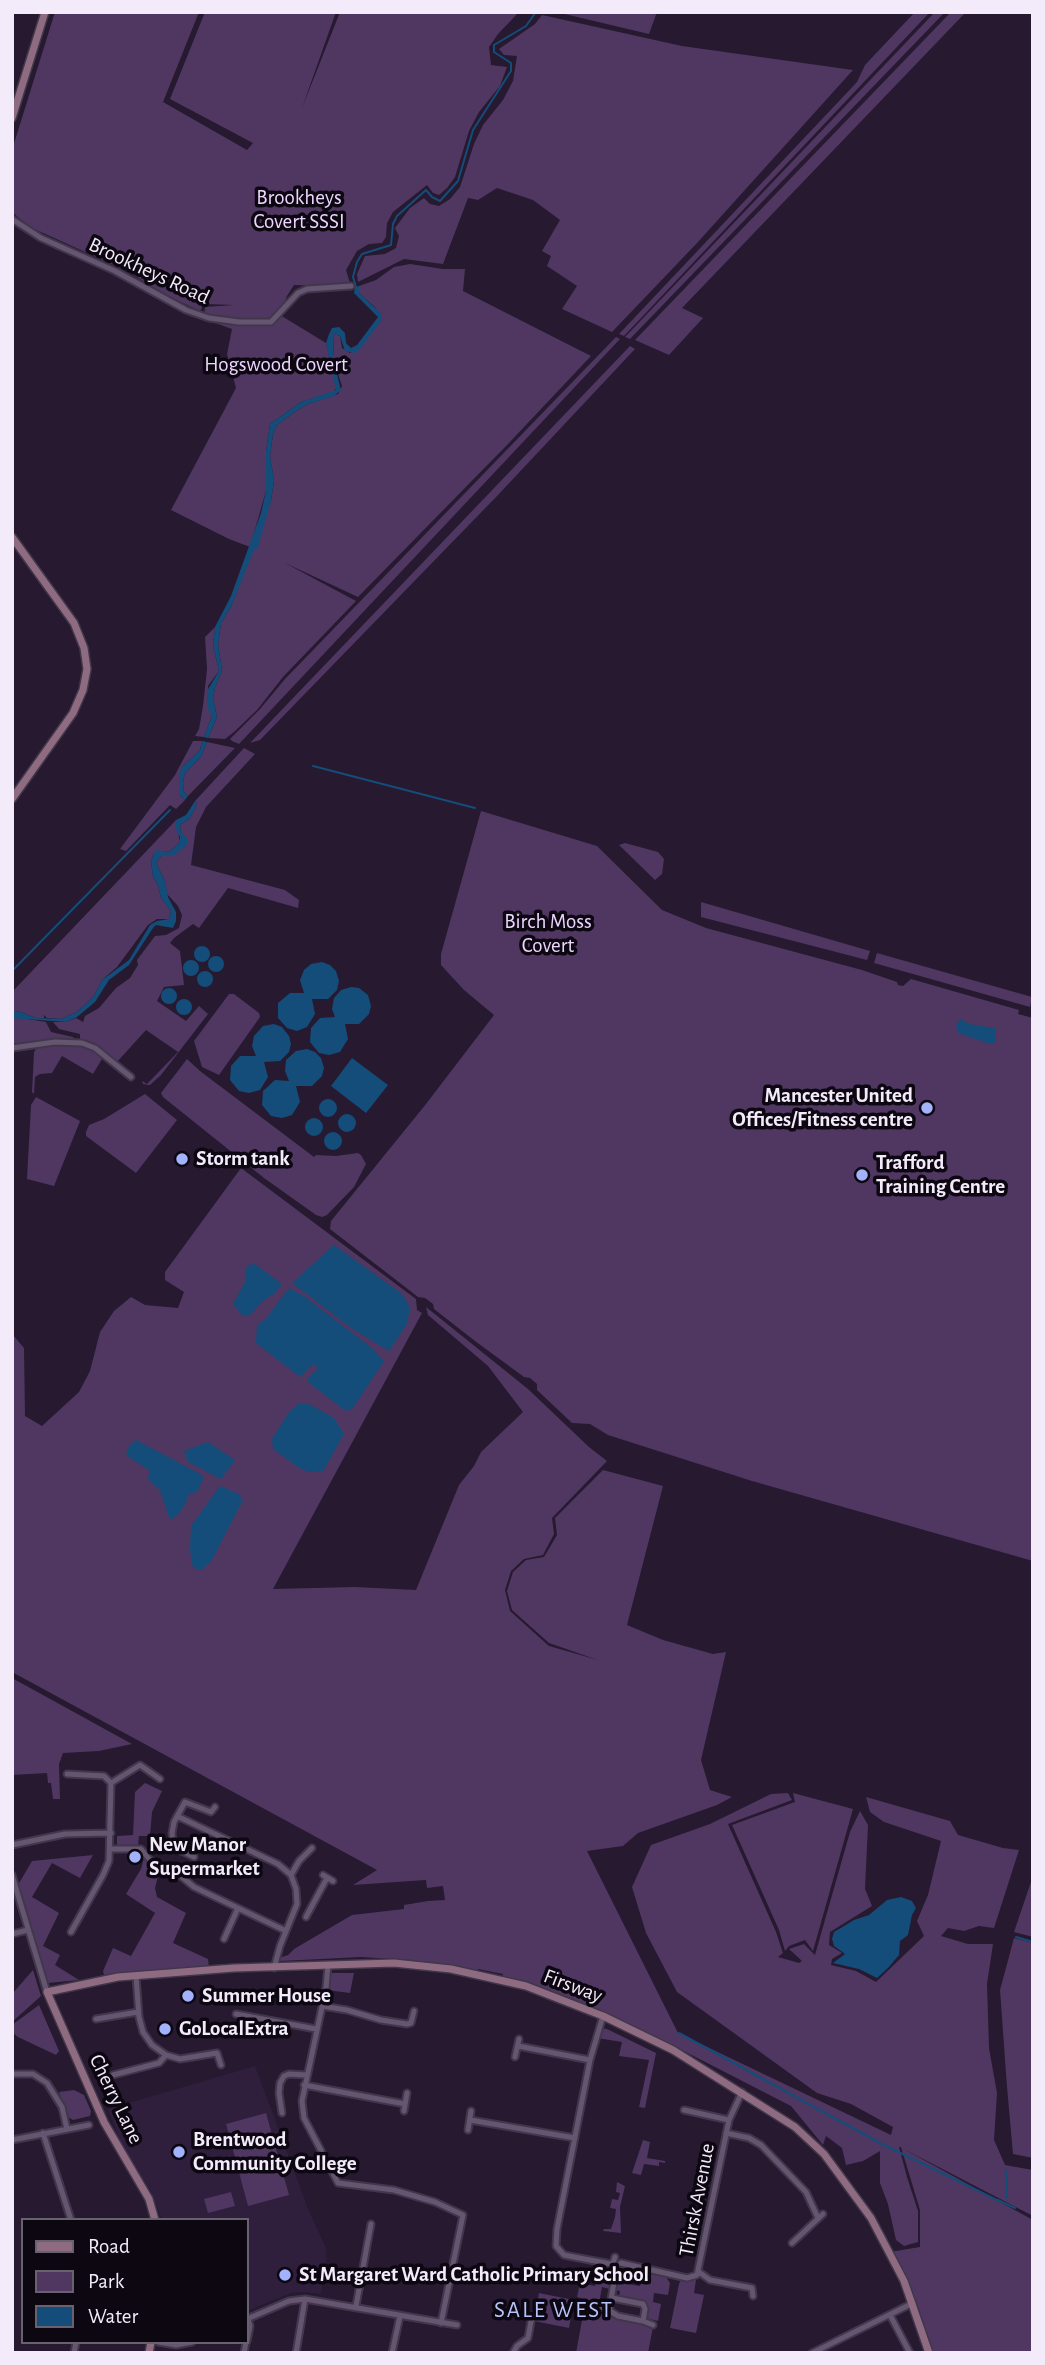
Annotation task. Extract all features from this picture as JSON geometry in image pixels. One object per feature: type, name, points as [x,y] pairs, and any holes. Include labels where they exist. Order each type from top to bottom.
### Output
[{"type":"street","points":[[12,118],[45,12]]},
{"type":"street","name":"Brookheys Road","points":[[12,219],[41,238],[115,271],[186,310],[209,318],[271,322],[298,293],[307,289],[351,286]]},
{"type":"street","points":[[12,537],[74,623],[84,648],[87,669],[83,690],[73,713],[12,799]]},
{"type":"street","points":[[12,1048],[55,1042],[82,1043],[95,1048],[131,1077]]},
{"type":"street","points":[[140,1757],[140,1765]]},
{"type":"street","points":[[140,1765],[160,1779]]},
{"type":"street","points":[[111,1783],[140,1765]]},
{"type":"street","points":[[67,1774],[104,1776],[111,1783],[110,1849],[103,1875],[71,1932]]},
{"type":"street","points":[[194,1857],[173,1845],[172,1833],[177,1816],[185,1802],[211,1812],[215,1807]]},
{"type":"street","points":[[177,1816],[278,1864],[290,1875],[296,1889],[297,1905],[274,1968]]},
{"type":"street","points":[[12,1845],[65,1834],[111,1833]]},
{"type":"street","points":[[110,1849],[141,1849],[150,1860],[176,1872],[194,1887],[286,1931]]},
{"type":"street","points":[[290,1875],[299,1861],[312,1849]]},
{"type":"street","points":[[12,1875],[47,1993]]},
{"type":"street","points":[[297,1905],[307,1914],[328,1878]]},
{"type":"street","points":[[226,1936],[238,1908]]},
{"type":"street","points":[[12,1934],[28,1930]]},
{"type":"street","points":[[328,1965],[322,2006],[304,2085],[304,2118],[338,2183],[394,2190],[435,2202],[463,2215],[442,2323]]},
{"type":"street","name":"Firsway","points":[[47,1993],[97,1980],[234,1968],[419,1965],[481,1974],[537,1990],[603,2016],[673,2050],[742,2092],[795,2127],[829,2161],[871,2218],[894,2259],[913,2303],[929,2353]]},
{"type":"street","points":[[136,1976],[140,2025],[147,2039],[166,2055],[185,2059],[217,2053],[221,2065]]},
{"type":"street","name":"Cherry Lane","points":[[47,1993],[104,2122],[149,2199],[154,2218]]},
{"type":"street","points":[[322,2006],[407,2024],[411,2023],[414,2011]]},
{"type":"street","points":[[96,2019],[138,2012]]},
{"type":"street","points":[[236,2014],[316,2029]]},
{"type":"street","points":[[603,2016],[590,2060],[556,2246],[564,2255],[583,2259],[611,2264],[615,2257]]},
{"type":"street","points":[[515,2057],[518,2043],[590,2060]]},
{"type":"street","points":[[113,2075],[159,2063],[166,2055]]},
{"type":"street","points":[[12,2074],[33,2074],[47,2083],[62,2107],[67,2129]]},
{"type":"street","points":[[282,2113],[279,2095],[284,2076],[306,2075]]},
{"type":"street","points":[[304,2085],[404,2108],[407,2093]]},
{"type":"street","name":"Thirsk Avenue","points":[[612,2298],[619,2264],[687,2278],[695,2277],[699,2272],[729,2120],[742,2092]]},
{"type":"street","points":[[271,2096],[279,2095]]},
{"type":"street","name":"Thirsk Avenue","points":[[684,2110],[729,2120]]},
{"type":"street","points":[[468,2130],[471,2111]]},
{"type":"street","points":[[470,2120],[575,2138]]},
{"type":"street","points":[[12,2140],[89,2125]]},
{"type":"street","points":[[43,2133],[70,2218]]},
{"type":"street","name":"Thirsk Avenue","points":[[726,2133],[752,2139],[766,2149],[806,2192],[821,2216],[792,2243]]},
{"type":"street","points":[[356,2306],[371,2224]]},
{"type":"street","name":"Thirsk Avenue","points":[[699,2272],[710,2280],[752,2288],[752,2296]]},
{"type":"street","points":[[609,2311],[612,2298],[636,2302],[645,2306],[643,2321]]},
{"type":"street","points":[[296,2353],[305,2299]]},
{"type":"street","points":[[248,2319],[289,2301],[305,2299],[457,2325]]},
{"type":"street","points":[[633,2319],[636,2302]]},
{"type":"street","points":[[579,2303],[653,2326]]},
{"type":"street","points":[[812,2353],[913,2303]]},
{"type":"street","points":[[890,2315],[910,2353]]},
{"type":"street","points":[[392,2353],[400,2316]]},
{"type":"street","points":[[513,2353],[517,2346],[528,2338],[532,2316]]},
{"type":"shaded area","points":[[255,2066],[309,2211],[326,2248],[327,2259],[321,2294],[291,2293],[248,2311],[248,2218],[161,2218],[151,2191],[123,2149],[108,2109]]},
{"type":"green space","points":[[55,12],[199,12],[163,102],[247,150],[253,143],[170,99],[205,12],[336,12],[302,108],[340,12],[519,12],[489,47],[491,65],[507,67],[500,86],[479,112],[469,131],[455,177],[447,188],[439,195],[433,193],[427,185],[393,212],[382,243],[369,244],[357,251],[346,270],[350,283],[294,285],[287,296],[280,315],[326,343],[337,388],[333,392],[301,402],[270,424],[266,452],[266,491],[250,547],[171,510],[236,388],[227,354],[232,329],[204,319],[205,307],[234,305],[204,304],[200,311],[168,296],[127,271],[30,227],[12,212],[12,150]]},
{"type":"green space","points":[[556,12],[657,12],[649,34]]},
{"type":"green space","points":[[915,12],[930,12],[624,336],[619,334],[857,82],[865,65]]},
{"type":"green space","points":[[935,12],[945,12],[630,339],[625,337]]},
{"type":"green space","points":[[951,12],[966,12],[682,308],[703,318],[669,355],[635,340]]},
{"type":"green space","points":[[542,15],[682,46],[853,70],[698,242],[612,332],[562,309],[577,286],[547,266],[551,256],[542,251],[560,220],[533,200],[497,188],[478,200],[468,198],[443,264],[404,259],[358,282],[357,274],[365,256],[385,254],[396,248],[399,236],[395,228],[410,208],[424,198],[430,204],[439,206],[450,199],[460,187],[483,125],[503,100],[513,81],[517,56],[504,55],[499,49],[535,24]]},
{"type":"green space","points":[[410,264],[465,269],[463,291],[591,356],[358,597],[285,563],[356,601],[234,732],[225,739],[208,738],[217,717],[213,698],[222,670],[218,645],[221,623],[231,607],[271,501],[274,480],[270,456],[273,434],[277,425],[296,411],[338,394],[342,386],[333,359],[334,334],[340,336],[342,348],[350,353],[382,320],[376,308],[359,293],[359,286],[376,280],[394,267]]},
{"type":"green space","points":[[616,337],[620,339],[239,744],[232,741],[230,739],[285,679]]},
{"type":"green space","points":[[630,346],[635,349],[498,495],[260,740],[250,743]]},
{"type":"green space","points":[[215,627],[213,645],[219,671],[208,686],[212,716],[204,737],[195,736],[199,729],[207,669],[205,637]]},
{"type":"green space","points":[[193,741],[202,741],[200,750],[182,767],[180,795],[185,800],[176,809],[170,805],[126,851],[120,849],[175,775]]},
{"type":"green space","points":[[207,742],[235,748],[188,796],[184,792],[185,773],[201,757]]},
{"type":"green space","points":[[244,748],[255,754],[206,807],[196,827],[191,865],[285,890],[299,900],[298,908],[228,888],[199,928],[193,924],[174,938],[170,943],[180,951],[184,985],[164,987],[157,1001],[186,1021],[199,1006],[208,1014],[161,1075],[150,1085],[143,1084],[142,1081],[147,1084],[178,1052],[146,1030],[117,1062],[95,1045],[80,1041],[80,1034],[59,1029],[53,1022],[66,1022],[76,1018],[83,1022],[85,1016],[99,1008],[116,988],[130,978],[138,965],[137,960],[155,936],[166,935],[179,928],[182,915],[167,894],[165,881],[156,863],[161,856],[168,856],[187,845],[180,825],[189,819],[194,811],[197,803],[195,801]]},
{"type":"green space","name":"Birch Moss Covert","points":[[481,811],[597,846],[662,910],[706,928],[862,970],[897,982],[898,985],[903,986],[911,979],[1019,1010],[1018,1014],[1033,1018],[1033,1561],[752,1481],[608,1435],[590,1424],[572,1423],[537,1390],[537,1384],[530,1378],[524,1377],[475,1341],[434,1309],[433,1304],[418,1297],[330,1229],[331,1221],[494,1015],[464,990],[441,965],[441,954]]},
{"type":"green space","points":[[176,820],[180,842],[169,852],[160,851],[154,854],[151,861],[153,877],[161,898],[171,911],[169,919],[157,919],[148,925],[117,967],[102,980],[94,996],[77,1012],[61,1019],[47,1018],[44,1015],[44,1018],[36,1018],[18,1011],[12,1013],[12,992]]},
{"type":"green space","points":[[625,843],[658,852],[664,859],[662,874],[655,880],[619,845]]},
{"type":"green space","points":[[701,902],[870,951],[867,960],[701,917]]},
{"type":"green space","points":[[877,953],[1032,997],[1030,1007],[874,963]]},
{"type":"green space","points":[[229,994],[234,994],[259,1013],[260,1017],[219,1075],[202,1067],[194,1041]]},
{"type":"green space","points":[[12,1018],[46,1022],[51,1032],[73,1037],[75,1040],[12,1044]]},
{"type":"green space","points":[[53,1044],[88,1047],[102,1059],[93,1074],[62,1056],[52,1073],[35,1077],[34,1094],[34,1052]]},
{"type":"green space","points":[[187,1059],[314,1157],[358,1153],[361,1155],[366,1164],[354,1187],[322,1217],[264,1178],[163,1097],[161,1093]]},
{"type":"green space","points":[[145,1094],[177,1120],[136,1173],[86,1136],[86,1132],[89,1125]]},
{"type":"green space","points":[[36,1097],[80,1121],[54,1186],[27,1179],[31,1105]]},
{"type":"green space","points":[[241,1168],[416,1299],[417,1310],[422,1313],[273,1589],[355,1587],[416,1590],[459,1485],[481,1452],[523,1412],[488,1366],[428,1315],[426,1307],[528,1389],[607,1461],[552,1518],[554,1534],[543,1555],[524,1559],[511,1571],[505,1590],[510,1611],[549,1646],[598,1660],[549,1643],[512,1610],[507,1591],[513,1572],[526,1560],[544,1557],[557,1535],[555,1518],[603,1470],[663,1486],[627,1625],[663,1640],[713,1654],[726,1652],[701,1760],[710,1790],[732,1797],[717,1805],[638,1833],[623,1846],[587,1851],[678,2033],[891,2135],[893,2127],[851,2104],[817,2093],[677,1992],[646,1933],[632,1887],[651,1845],[710,1824],[771,1794],[788,1793],[792,1800],[728,1824],[776,1932],[783,1953],[778,1957],[799,1963],[802,1961],[789,1949],[804,1944],[815,1955],[850,1832],[860,1811],[868,1825],[865,1889],[872,1906],[830,1932],[829,1945],[842,1953],[832,1959],[831,1965],[856,1971],[876,1982],[924,1936],[917,1921],[928,1895],[941,1841],[884,1822],[870,1812],[866,1797],[950,1821],[958,1835],[1019,1850],[994,1928],[979,1926],[964,1931],[948,1928],[941,1936],[968,1944],[993,1944],[987,1984],[989,2048],[997,2093],[994,2140],[1005,2165],[1033,2170],[1033,2216],[902,2148],[1033,2220],[1033,2353],[933,2353],[919,2310],[897,2260],[890,2252],[920,2247],[920,2210],[901,2147],[918,2211],[918,2242],[904,2246],[896,2240],[880,2183],[880,2151],[863,2161],[846,2165],[842,2148],[826,2136],[823,2145],[791,2106],[674,2046],[673,2048],[598,2011],[503,1974],[478,1969],[411,1960],[361,1957],[281,1961],[279,1958],[352,1915],[404,1909],[404,1905],[445,1900],[443,1886],[427,1888],[426,1880],[353,1885],[377,1870],[12,1672],[13,1335],[24,1348],[25,1416],[42,1426],[79,1392],[90,1371],[100,1332],[114,1311],[131,1297],[145,1305],[178,1308],[184,1292],[165,1280],[165,1272]]},
{"type":"green space","points":[[12,1678],[132,1744],[99,1751],[63,1753],[59,1764],[60,1799],[53,1799],[47,1773],[12,1775]]},
{"type":"green space","points":[[145,1783],[162,1791],[152,1812],[150,1836],[139,1836],[138,1846],[117,1846],[117,1836],[133,1835],[135,1792]]},
{"type":"green space","points":[[793,1793],[853,1809],[813,1951],[805,1940],[789,1946],[785,1951],[779,1930],[732,1825],[795,1802]]},
{"type":"green space","points":[[93,1855],[80,1878],[52,1863],[32,1897],[59,1913],[43,1946],[60,1955],[55,1965],[79,1980],[48,1983],[45,1981],[18,1885],[32,1861]]},
{"type":"green space","points":[[144,1858],[160,1868],[155,1888],[157,1897],[186,1913],[173,1943],[208,1959],[209,1968],[104,1975],[103,1971],[113,1948],[131,1956],[155,1913],[126,1894],[141,1869]]},
{"type":"green space","points":[[1033,1876],[1033,1937],[1014,1932]]},
{"type":"green space","points":[[1014,1938],[1033,1943],[1033,2158],[1013,2154],[1007,2087],[1000,1990]]},
{"type":"green space","points":[[33,1970],[41,1996],[12,2022],[12,1994]]},
{"type":"green space","points":[[330,1973],[354,1973],[350,1993],[327,1990]]},
{"type":"green space","points":[[39,2005],[59,2051],[56,2055],[12,2032],[12,2025]]},
{"type":"green space","points":[[601,2028],[656,2053],[645,2108],[639,2107],[649,2060],[619,2056],[622,2042],[597,2038]]},
{"type":"green space","points":[[74,2090],[84,2095],[91,2111],[90,2116],[73,2120],[68,2117],[59,2092]]},
{"type":"green space","points":[[266,2113],[289,2195],[248,2206],[226,2124]]},
{"type":"green space","points":[[643,2140],[650,2142],[647,2158],[665,2163],[659,2162],[659,2166],[644,2164],[641,2175],[632,2173]]},
{"type":"green space","points":[[617,2182],[625,2186],[620,2207],[621,2233],[603,2231],[611,2229],[615,2217],[616,2209],[610,2208],[612,2199],[618,2200],[620,2193],[616,2192]]},
{"type":"green space","points":[[231,2192],[235,2206],[208,2213],[204,2199]]},
{"type":"green space","points":[[598,2274],[612,2277],[610,2289],[602,2287],[599,2304],[577,2297],[580,2283],[595,2286]]},
{"type":"green space","points":[[644,2275],[666,2277],[670,2283],[668,2295],[654,2293],[653,2302],[661,2304],[658,2321],[645,2318],[647,2302],[619,2297],[620,2291],[614,2290],[617,2276],[623,2277],[622,2283],[640,2286]]},
{"type":"green space","points":[[681,2280],[696,2280],[694,2293],[704,2295],[696,2333],[670,2328],[679,2284]]},
{"type":"green space","points":[[539,2293],[574,2300],[569,2328],[534,2321]]},
{"type":"green space","points":[[584,2309],[653,2327],[648,2353],[576,2353]]},
{"type":"water","points":[[359,286],[359,293],[382,314],[382,320],[354,353],[345,351],[340,336],[334,334],[333,359],[341,390],[334,396],[308,404],[296,411],[277,425],[273,434],[270,456],[274,480],[271,501],[257,550],[254,550],[231,607],[221,623],[218,645],[222,670],[213,698],[217,717],[208,738],[204,737],[212,716],[208,708],[207,691],[219,671],[213,645],[215,627],[231,596],[261,513],[266,491],[266,452],[270,424],[301,402],[336,390],[326,343],[332,328],[339,327],[345,333],[346,343],[351,348],[357,345],[378,317],[354,293],[355,287]]},
{"type":"water","points":[[202,741],[207,742],[201,757],[185,773],[184,792],[188,796],[185,800],[180,795],[179,776],[182,767],[200,750]]},
{"type":"water","points":[[195,801],[197,803],[189,819],[180,825],[181,832],[187,838],[187,845],[173,856],[161,856],[156,863],[176,912],[173,928],[156,925],[129,965],[109,980],[95,1002],[77,1017],[66,1022],[12,1018],[12,1013],[18,1011],[36,1018],[61,1019],[77,1012],[94,996],[102,980],[129,960],[150,925],[169,919],[171,911],[161,898],[153,877],[151,861],[156,850],[169,852],[180,842],[175,828],[176,820],[186,815]]},
{"type":"water","points":[[202,946],[208,948],[208,960],[202,962],[196,960],[194,954],[196,948]]},
{"type":"water","points":[[216,956],[222,958],[222,970],[216,972],[210,970],[208,964],[210,958]]},
{"type":"water","points":[[191,960],[197,962],[197,974],[191,976],[185,974],[183,968],[185,962]]},
{"type":"water","points":[[322,962],[336,971],[339,981],[337,990],[328,999],[312,999],[315,1014],[307,1027],[297,1031],[287,1028],[278,1018],[278,1003],[290,993],[304,993],[300,980],[304,970],[311,964]]},
{"type":"water","points":[[205,971],[211,973],[211,985],[205,987],[199,985],[197,979],[199,973]]},
{"type":"water","points":[[169,988],[175,990],[175,1002],[169,1004],[163,1002],[161,996],[163,990]]},
{"type":"water","points":[[359,988],[368,995],[371,1006],[369,1014],[359,1024],[345,1024],[348,1039],[340,1052],[329,1055],[319,1053],[310,1042],[311,1028],[320,1018],[335,1017],[332,1009],[334,998],[341,990]]},
{"type":"water","points":[[184,999],[190,1001],[190,1013],[184,1015],[178,1013],[176,1007],[178,1001]]},
{"type":"water","points":[[961,1019],[969,1024],[995,1028],[996,1042],[990,1044],[958,1033],[956,1024]]},
{"type":"water","points":[[274,1024],[282,1027],[289,1036],[289,1052],[280,1061],[264,1062],[268,1077],[260,1090],[249,1093],[239,1091],[230,1080],[231,1066],[240,1056],[256,1056],[252,1046],[254,1036],[263,1026]]},
{"type":"water","points":[[307,1049],[321,1058],[324,1068],[322,1076],[312,1086],[296,1086],[300,1102],[292,1115],[282,1118],[271,1116],[262,1105],[263,1091],[275,1080],[289,1081],[285,1071],[286,1060],[296,1051]]},
{"type":"water","points":[[352,1058],[388,1085],[366,1113],[331,1086]]},
{"type":"water","points":[[328,1099],[334,1102],[337,1108],[334,1114],[328,1117],[322,1114],[319,1108],[322,1102]]},
{"type":"water","points":[[347,1114],[353,1117],[356,1123],[353,1129],[347,1132],[341,1129],[338,1123],[341,1117]]},
{"type":"water","points":[[314,1118],[320,1121],[323,1127],[320,1133],[314,1136],[308,1133],[305,1127],[308,1121]]},
{"type":"water","points":[[333,1132],[339,1135],[342,1141],[339,1147],[333,1150],[327,1147],[324,1141],[327,1135]]},
{"type":"water","points":[[334,1245],[402,1294],[410,1307],[407,1324],[389,1351],[354,1330],[292,1283]]},
{"type":"water","points":[[255,1264],[282,1284],[249,1316],[243,1316],[233,1304],[246,1280],[248,1265]]},
{"type":"water","points":[[289,1288],[304,1296],[372,1348],[384,1361],[353,1408],[346,1411],[309,1383],[307,1379],[317,1366],[312,1365],[300,1377],[256,1343],[257,1325],[264,1321]]},
{"type":"water","points":[[299,1403],[309,1404],[334,1418],[344,1434],[323,1471],[309,1472],[299,1468],[273,1449],[272,1439],[289,1412]]},
{"type":"water","points":[[136,1440],[204,1476],[198,1491],[188,1495],[178,1515],[170,1520],[160,1490],[148,1479],[150,1471],[126,1455],[129,1446]]},
{"type":"water","points":[[208,1442],[235,1460],[221,1479],[188,1462],[184,1451]]},
{"type":"water","points":[[220,1486],[239,1494],[243,1500],[212,1560],[202,1570],[193,1568],[190,1551],[191,1526]]},
{"type":"water","points":[[901,1897],[912,1901],[916,1908],[908,1935],[900,1941],[899,1955],[888,1968],[877,1978],[859,1969],[833,1963],[845,1954],[834,1946],[834,1932],[869,1915],[887,1900]]},
{"type":"waterway","points":[[356,287],[353,277],[357,262],[362,254],[391,245],[393,224],[397,216],[426,190],[440,201],[458,181],[473,130],[511,71],[511,63],[494,52],[494,45],[526,26],[536,12]]},
{"type":"waterway","points":[[313,766],[475,808]]},
{"type":"waterway","points":[[12,971],[170,810]]},
{"type":"waterway","points":[[1016,1937],[1033,1942]]},
{"type":"waterway","points":[[679,2033],[880,2143],[997,2200]]},
{"type":"waterway","points":[[1006,2170],[1007,2198]]},
{"type":"waterway","points":[[998,2200],[1015,2208]]},
{"type":"place","name":"Mancester United Offices/Fitness centre","points":[[927,1108]]},
{"type":"place","name":"Storm tank","points":[[182,1159]]},
{"type":"place","name":"Trafford Training Centre","points":[[862,1175]]},
{"type":"place","name":"New Manor Supermarket","points":[[135,1857]]},
{"type":"place","name":"Summer House","points":[[188,1996]]},
{"type":"place","name":"GoLocalExtra","points":[[165,2029]]},
{"type":"place","name":"Brentwood Community College","points":[[179,2152]]},
{"type":"place","name":"St Margaret Ward Catholic Primary School","points":[[285,2275]]},
{"type":"district","name":"SALE WEST","points":[[554,2310]]},
{"type":"park label","name":"Brookheys Covert SSSI","points":[[299,210]]},
{"type":"park label","name":"Hogswood Covert","points":[[276,365]]}]
